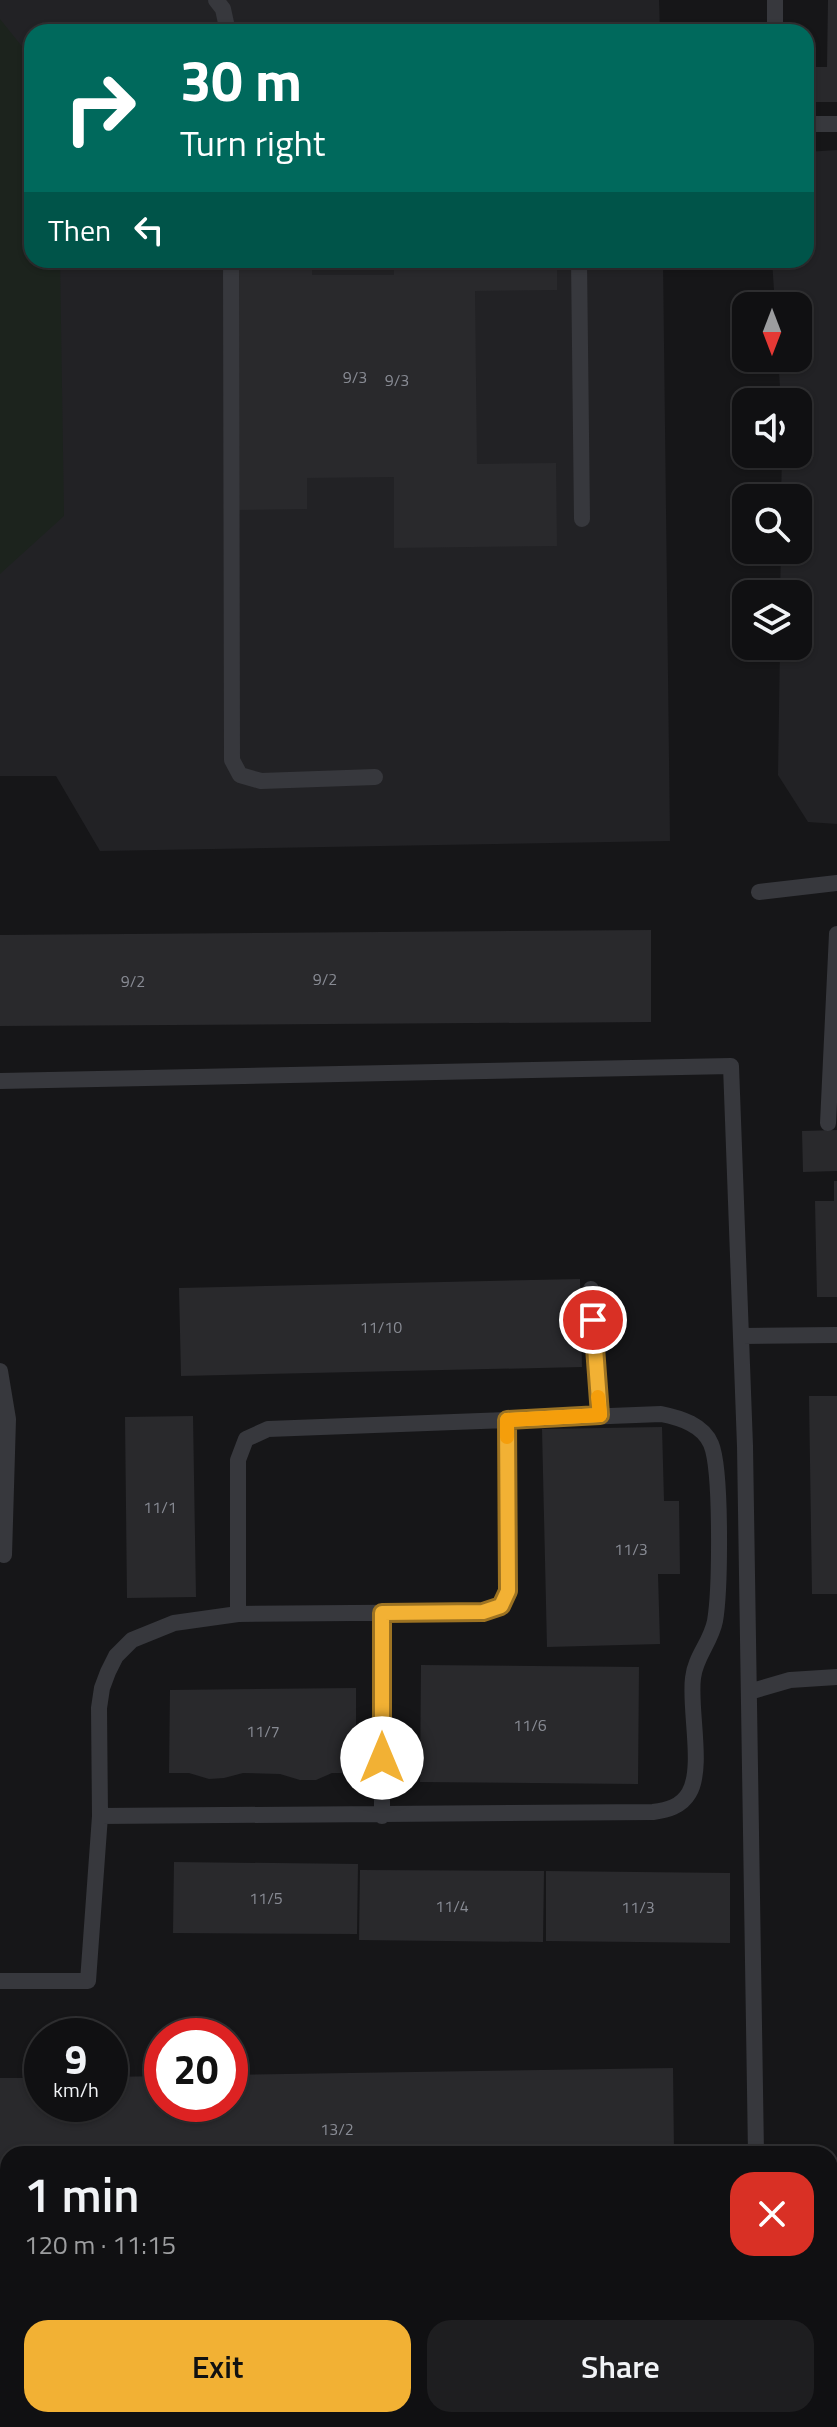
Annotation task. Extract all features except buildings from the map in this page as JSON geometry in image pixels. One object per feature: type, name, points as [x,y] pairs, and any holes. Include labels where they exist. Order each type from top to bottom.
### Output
[{"type":"lane","points":[[216,0],[223,9],[226,24]]},
{"type":"lane","points":[[775,0],[775,24]]},
{"type":"lane","points":[[814,124],[837,124]]},
{"type":"lane","points":[[231,268],[232,760],[240,775],[261,781],[375,777]]},
{"type":"lane","points":[[579,268],[582,519]]},
{"type":"lane","points":[[759,892],[837,883]]},
{"type":"lane","points":[[828,1123],[837,934]]},
{"type":"lane","points":[[0,1081],[731,1066],[742,1336],[756,2146]]},
{"type":"lane","points":[[591,1289],[600,1415]]},
{"type":"lane","points":[[742,1336],[837,1335]]},
{"type":"lane","points":[[0,1371],[8,1419],[4,1555]]},
{"type":"lane","points":[[100,1816],[382,1816],[653,1812],[670,1809],[690,1792],[695,1775],[693,1678],[715,1621],[718,1546],[715,1457],[711,1443],[699,1428],[679,1417],[661,1414],[268,1429],[246,1439],[238,1460],[238,1614]]},
{"type":"lane","points":[[0,1981],[88,1981],[100,1816],[99,1708],[102,1688],[116,1656],[132,1640],[174,1623],[238,1614],[483,1612],[501,1606],[508,1591],[507,1420]]},
{"type":"lane","points":[[382,1613],[382,1816]]},
{"type":"lane","points":[[749,1692],[790,1680],[837,1677]]},
{"type":"shaded area","points":[[0,0],[659,0],[660,24],[24,24],[24,268],[663,268],[670,841],[100,851],[56,776],[0,776]]},
{"type":"shaded area","points":[[0,19],[24,49],[24,268],[60,268],[64,516],[0,574]]},
{"type":"shaded area","points":[[837,150],[837,824],[808,822],[778,775],[780,660],[812,660],[812,580],[780,580],[781,564],[812,564],[812,484],[781,484],[782,468],[812,468],[812,388],[780,388],[779,372],[812,372],[812,292],[774,292],[773,268],[814,268],[814,151]]},
{"type":"slow traffic","points":[[507,1437],[507,1420],[600,1415],[598,1397]]},
{"type":"route","points":[[382,1758],[382,1613],[483,1612],[501,1606],[508,1591],[507,1420],[600,1415],[593,1320]]}]
